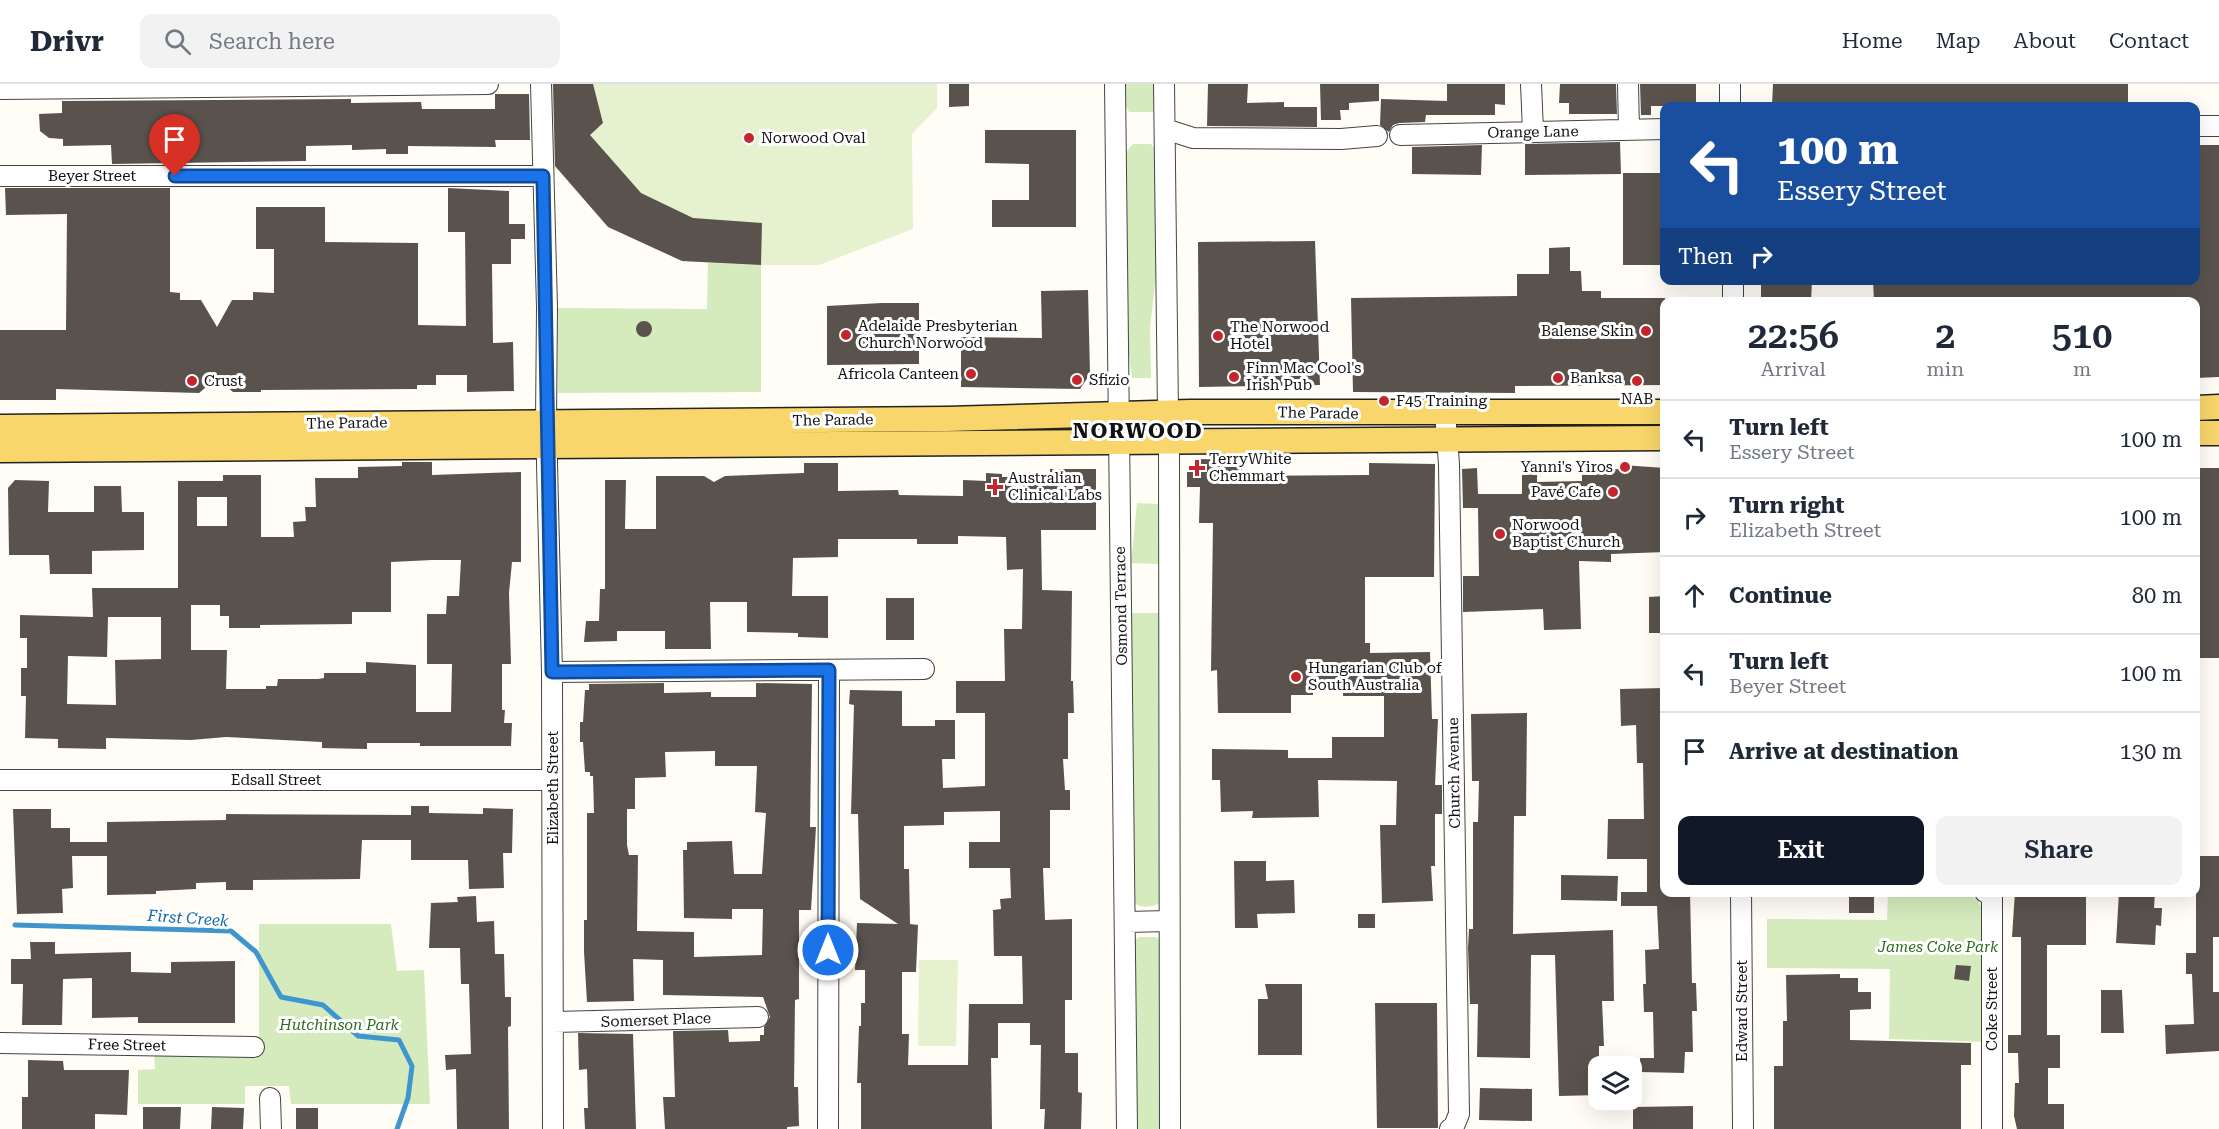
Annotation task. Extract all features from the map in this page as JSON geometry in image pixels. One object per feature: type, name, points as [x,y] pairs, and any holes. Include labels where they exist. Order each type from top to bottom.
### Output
[{"type":"main road","points":[[2200,408],[2219,408]]},
{"type":"main road","name":"The Parade","points":[[0,450],[546,421],[826,420],[1168,412],[1660,412]]},
{"type":"main road","points":[[1168,412],[1169,442]]},
{"type":"main road","points":[[826,420],[826,445]]},
{"type":"main road","name":"The Parade","points":[[2,424],[547,447],[1660,438]]},
{"type":"main road","points":[[2200,433],[2219,433]]},
{"type":"street","points":[[0,89],[488,84]]},
{"type":"street","name":"Elizabeth Street","points":[[541,84],[547,308],[546,421],[552,672],[553,1129]]},
{"type":"street","name":"Osmond Terrace","points":[[1115,84],[1127,1129]]},
{"type":"street","points":[[1164,84],[1168,412]]},
{"type":"street","points":[[1531,84],[1533,131]]},
{"type":"street","points":[[1628,84],[1629,130]]},
{"type":"street","points":[[1730,84],[1730,102]]},
{"type":"street","points":[[2200,126],[2219,126]]},
{"type":"street","points":[[1165,129],[1193,138],[1341,139],[1377,136]]},
{"type":"street","name":"Orange Lane","points":[[1400,135],[1660,129]]},
{"type":"street","name":"Beyer Street","points":[[0,176],[543,176]]},
{"type":"street","name":"Church Avenue","points":[[1445,413],[1449,464],[1459,1114],[1455,1126],[1450,1129]]},
{"type":"street","points":[[1169,442],[1170,1129]]},
{"type":"street","points":[[552,672],[924,669]]},
{"type":"street","points":[[828,1129],[829,670]]},
{"type":"street","name":"Edsall Street","points":[[0,780],[552,780]]},
{"type":"street","name":"Edward Street","points":[[1741,897],[1743,1129]]},
{"type":"street","name":"Coke Street","points":[[1992,897],[1992,1129]]},
{"type":"street","points":[[1126,922],[1169,921]]},
{"type":"street","name":"Somerset Place","points":[[554,1022],[758,1017]]},
{"type":"street","name":"Free Street","points":[[0,1043],[254,1047]]},
{"type":"street","points":[[270,1098],[270,1129]]},
{"type":"green space","points":[[549,84],[937,84],[937,108],[912,134],[913,229],[819,265],[747,265],[682,261],[559,170],[549,170]]},
{"type":"green space","points":[[1125,84],[1156,84],[1154,112],[1129,112],[1125,104]]},
{"type":"green space","points":[[1133,144],[1151,144],[1157,152],[1158,257],[1150,328],[1151,378],[1132,378],[1128,348],[1126,152]]},
{"type":"green space","points":[[708,262],[761,265],[761,392],[558,393],[558,308],[707,309]]},
{"type":"green space","points":[[1137,503],[1158,504],[1159,564],[1131,563]]},
{"type":"green space","points":[[1129,613],[1160,613],[1161,902],[1148,907],[1134,903]]},
{"type":"green space","name":"James Coke Park","points":[[1888,897],[1973,897],[1978,901],[1992,926],[1992,1042],[1889,1039],[1890,969],[1767,968],[1767,919],[1887,920]]},
{"type":"green space","name":"Hutchinson Park","points":[[259,924],[391,924],[397,971],[424,970],[430,1104],[291,1104],[289,1086],[245,1086],[245,1104],[138,1104],[138,1070],[155,1069],[154,1055],[259,1056]]},
{"type":"green space","points":[[1139,937],[1156,937],[1162,941],[1164,1129],[1133,1129],[1133,941]]},
{"type":"green space","points":[[919,960],[958,960],[956,1046],[918,1046]]},
{"type":"building","points":[[553,84],[593,84],[603,123],[590,135],[641,193],[693,218],[762,223],[761,265],[682,261],[608,227],[555,166]]},
{"type":"building","points":[[949,84],[969,84],[969,106],[949,107]]},
{"type":"building","points":[[1208,84],[1248,84],[1247,103],[1284,102],[1284,107],[1317,107],[1317,127],[1207,126]]},
{"type":"building","points":[[1320,84],[1379,84],[1379,101],[1349,103],[1349,110],[1340,110],[1341,120],[1321,120]]},
{"type":"building","points":[[1447,84],[1505,84],[1505,105],[1495,104],[1495,115],[1426,115],[1425,122],[1399,123],[1393,125],[1389,132],[1380,125],[1381,99],[1447,101]]},
{"type":"building","points":[[1560,84],[1616,84],[1617,114],[1569,114],[1569,103],[1559,103]]},
{"type":"building","points":[[1640,84],[1696,84],[1696,102],[1660,102],[1660,106],[1651,106],[1651,115],[1641,115]]},
{"type":"building","points":[[1773,84],[2128,84],[2128,102],[1772,102]]},
{"type":"building","points":[[495,94],[529,94],[530,140],[495,140],[496,147],[408,146],[408,154],[386,154],[386,149],[352,150],[352,145],[306,146],[306,161],[112,164],[111,145],[63,146],[63,139],[49,138],[40,131],[39,114],[62,113],[62,101],[351,99],[351,103],[421,102],[422,109],[495,109]]},
{"type":"building","points":[[985,130],[1076,130],[1076,227],[992,227],[992,200],[1029,200],[1029,164],[985,163]]},
{"type":"building","points":[[1620,142],[1621,174],[1525,175],[1525,144]]},
{"type":"building","points":[[1482,145],[1481,175],[1412,174],[1412,147]]},
{"type":"building","points":[[2200,145],[2219,145],[2219,377],[2200,378],[2200,297],[1874,297],[1873,285],[2200,285]]},
{"type":"building","points":[[1623,173],[1660,173],[1660,265],[1623,265]]},
{"type":"building","points":[[5,188],[170,188],[170,292],[180,293],[180,300],[201,300],[217,327],[232,300],[253,300],[253,292],[274,293],[274,249],[256,249],[256,207],[325,207],[325,242],[418,243],[418,325],[466,326],[465,232],[448,232],[448,188],[509,191],[509,224],[525,224],[525,239],[511,239],[511,264],[492,264],[493,343],[513,342],[514,391],[467,392],[467,375],[436,375],[436,385],[417,385],[417,389],[261,390],[261,392],[233,392],[217,378],[199,393],[56,389],[56,400],[0,400],[0,330],[66,330],[67,214],[6,215]]},
{"type":"building","points":[[1315,241],[1320,385],[1199,387],[1198,242]]},
{"type":"building","points":[[1570,247],[1570,271],[1581,271],[1582,291],[1601,291],[1601,298],[1660,298],[1660,385],[1515,386],[1515,393],[1353,392],[1351,298],[1517,296],[1517,274],[1549,274],[1549,248]]},
{"type":"building","points":[[1761,285],[1812,285],[1811,297],[1761,297]]},
{"type":"building","points":[[1088,290],[1090,374],[1080,389],[961,387],[961,337],[1042,338],[1041,291]]},
{"type":"building","points":[[919,303],[919,364],[827,365],[827,306]]},
{"type":"building","points":[[641,321],[647,321],[652,329],[650,335],[641,337],[636,332],[636,326]]},
{"type":"building","points":[[1199,459],[1243,460],[1242,476],[1369,475],[1369,463],[1435,464],[1434,577],[1365,577],[1365,643],[1370,643],[1370,653],[1430,652],[1432,719],[1438,719],[1435,785],[1442,785],[1442,814],[1435,814],[1435,866],[1431,866],[1433,901],[1382,903],[1380,825],[1396,825],[1397,781],[1318,780],[1319,817],[1252,818],[1253,811],[1221,812],[1220,780],[1212,780],[1212,749],[1288,750],[1288,758],[1332,758],[1332,737],[1384,737],[1384,696],[1343,696],[1343,688],[1313,689],[1313,695],[1291,695],[1291,713],[1218,713],[1217,670],[1211,671],[1213,523],[1199,523],[1200,487],[1187,487],[1187,471]]},
{"type":"building","points":[[402,462],[432,462],[432,475],[521,472],[521,562],[512,562],[509,593],[511,664],[502,664],[502,710],[505,710],[504,723],[512,723],[511,746],[420,746],[420,743],[367,743],[367,749],[322,748],[322,742],[226,737],[191,740],[106,738],[106,749],[58,748],[58,739],[25,738],[26,696],[21,696],[21,668],[27,668],[27,638],[20,638],[20,615],[93,617],[92,588],[178,588],[178,481],[223,481],[223,475],[261,475],[261,537],[294,537],[293,522],[306,521],[305,507],[316,507],[315,478],[358,478],[358,467],[402,466]],"holes":[[[197,497],[227,497],[227,526],[197,526]],[[461,560],[459,596],[447,596],[446,614],[427,614],[427,664],[452,664],[451,712],[416,712],[416,665],[366,662],[366,673],[324,673],[324,678],[318,679],[278,679],[277,686],[266,686],[266,689],[226,689],[227,650],[191,650],[191,605],[220,605],[220,616],[229,616],[229,628],[260,628],[260,625],[352,624],[352,612],[391,612],[391,562]],[[108,617],[161,617],[161,659],[115,660],[116,705],[67,704],[68,656],[107,657]]]},
{"type":"building","points":[[804,463],[838,463],[838,491],[898,490],[899,495],[963,496],[963,480],[986,481],[986,473],[1002,474],[1002,477],[1050,476],[1050,469],[1096,469],[1096,530],[1041,530],[1042,590],[1072,591],[1071,681],[1073,681],[1074,713],[1068,713],[1068,759],[1063,759],[1065,790],[1070,790],[1070,810],[1050,810],[1050,868],[1043,868],[1045,920],[1072,919],[1072,1000],[1065,1000],[1065,1053],[1078,1053],[1078,1092],[1082,1093],[1081,1129],[1044,1129],[1045,1109],[1040,1109],[1041,1045],[1030,1045],[1030,1023],[998,1023],[998,1058],[991,1058],[992,1129],[861,1129],[861,1083],[857,1083],[861,1003],[865,1003],[865,970],[855,970],[857,923],[898,924],[860,899],[858,814],[851,814],[854,705],[849,704],[850,690],[902,691],[902,726],[935,726],[935,720],[955,720],[955,759],[942,759],[943,788],[985,786],[985,713],[956,713],[956,681],[1005,681],[1004,629],[1022,629],[1023,569],[1007,570],[1006,537],[958,536],[958,544],[917,544],[917,539],[838,539],[838,557],[793,558],[792,596],[828,596],[828,638],[798,637],[798,633],[747,632],[747,602],[710,602],[711,649],[665,649],[665,631],[617,631],[617,641],[584,642],[586,621],[599,621],[600,589],[605,589],[605,480],[626,480],[625,529],[656,529],[656,476],[704,476],[714,482],[725,476],[804,473]],"holes":[[[1000,811],[1000,842],[969,842],[969,868],[1010,868],[1011,898],[1000,899],[1001,909],[993,910],[994,956],[1022,956],[1023,1004],[969,1004],[968,1065],[908,1065],[909,1034],[902,1034],[902,972],[916,972],[918,925],[910,924],[909,869],[904,869],[904,826],[944,825],[944,812]]]},
{"type":"building","points":[[1622,465],[1660,468],[1660,552],[1611,554],[1611,562],[1579,561],[1581,629],[1544,630],[1543,609],[1463,612],[1463,576],[1479,576],[1478,508],[1463,508],[1462,469],[1477,468],[1478,494],[1522,494],[1522,470],[1537,469],[1537,482],[1582,481],[1582,470],[1622,469]]},
{"type":"building","points":[[2200,468],[2219,468],[2219,658],[2200,658]]},
{"type":"building","points":[[15,480],[49,481],[48,512],[94,512],[94,486],[121,486],[122,512],[144,512],[144,550],[92,551],[92,574],[50,574],[49,555],[9,555],[8,488]]},
{"type":"building","points":[[1660,596],[1660,633],[1649,633],[1649,597]]},
{"type":"building","points":[[886,598],[914,598],[914,640],[886,640]]},
{"type":"building","points":[[664,683],[664,693],[711,692],[711,697],[756,697],[756,683],[812,684],[810,827],[816,827],[811,910],[799,910],[799,999],[795,1000],[794,1087],[798,1087],[799,1126],[787,1127],[787,1129],[665,1129],[663,1097],[675,1097],[673,1031],[728,1030],[729,1042],[760,1041],[760,1035],[764,1035],[764,1027],[770,1017],[763,997],[663,995],[663,960],[633,959],[634,1001],[587,1002],[584,920],[587,920],[587,813],[594,813],[593,776],[590,776],[590,772],[585,772],[583,742],[580,742],[580,722],[583,722],[585,690],[589,690],[589,684]],"holes":[[[715,751],[715,766],[757,766],[755,812],[766,813],[762,874],[734,874],[732,841],[687,842],[687,850],[683,850],[684,918],[732,919],[732,909],[763,909],[762,955],[694,957],[694,932],[637,931],[638,855],[629,855],[627,845],[627,809],[635,809],[635,778],[666,777],[665,752]]]},
{"type":"building","points":[[1660,688],[1660,897],[1690,897],[1692,983],[1696,983],[1697,1011],[1692,1011],[1693,1052],[1685,1052],[1684,1073],[1642,1072],[1642,1058],[1654,1058],[1653,1012],[1644,1012],[1643,984],[1646,984],[1645,950],[1659,949],[1657,906],[1621,906],[1621,892],[1647,892],[1647,859],[1607,859],[1608,819],[1644,819],[1643,763],[1637,763],[1636,725],[1621,726],[1620,689]]},
{"type":"building","points":[[1527,713],[1526,816],[1514,816],[1513,934],[1613,930],[1614,1001],[1602,1001],[1604,1046],[1599,1046],[1599,1056],[1588,1056],[1588,1095],[1559,1096],[1555,955],[1531,955],[1530,1058],[1477,1057],[1478,1004],[1470,1004],[1468,948],[1469,929],[1473,929],[1473,822],[1478,822],[1479,781],[1472,781],[1471,714]]},
{"type":"building","points":[[411,806],[429,806],[429,813],[483,814],[483,808],[513,809],[512,853],[503,853],[504,888],[469,889],[468,860],[411,860],[411,840],[362,840],[360,879],[253,880],[253,890],[226,890],[226,882],[196,883],[196,889],[156,891],[156,894],[107,895],[107,856],[72,856],[73,888],[62,889],[63,913],[17,914],[13,809],[51,809],[51,828],[70,828],[70,842],[107,842],[107,822],[226,820],[226,814],[411,815]]},
{"type":"building","points":[[2200,856],[2219,856],[2219,937],[2213,937],[2213,992],[2219,992],[2219,1051],[2166,1054],[2165,1025],[2194,1024],[2192,974],[2186,974],[2186,953],[2196,953],[2196,897],[2200,897]]},
{"type":"building","points":[[1234,861],[1266,861],[1266,881],[1294,880],[1295,913],[1257,914],[1258,928],[1235,928]]},
{"type":"building","points":[[1561,875],[1618,876],[1617,901],[1561,900]]},
{"type":"building","points":[[476,896],[477,922],[494,921],[495,954],[504,954],[505,997],[511,997],[511,1026],[508,1027],[509,1129],[457,1129],[456,1069],[446,1070],[445,1055],[471,1054],[469,984],[461,984],[460,948],[429,948],[431,903],[458,902],[457,897]]},
{"type":"building","points":[[1849,897],[1874,897],[1874,913],[1849,913]]},
{"type":"building","points":[[2015,897],[2086,897],[2086,945],[2047,945],[2047,1035],[2060,1035],[2060,1068],[2048,1068],[2048,1104],[2064,1104],[2064,1129],[2017,1129],[2014,1116],[2015,1083],[2019,1083],[2018,1053],[2008,1053],[2008,1035],[2021,1035],[2021,937],[2012,937]]},
{"type":"building","points":[[2119,897],[2155,897],[2154,908],[2162,908],[2161,926],[2156,925],[2155,945],[2116,943]]},
{"type":"building","points":[[1358,914],[1375,914],[1375,928],[1358,928]]},
{"type":"building","points":[[30,942],[55,942],[55,954],[131,952],[131,972],[171,973],[171,962],[235,961],[235,1023],[138,1023],[138,1017],[92,1018],[92,978],[63,979],[62,1025],[22,1025],[23,984],[11,984],[11,959],[31,959]]},
{"type":"building","points":[[1956,965],[1971,966],[1969,981],[1954,979]]},
{"type":"building","points":[[1840,974],[1840,978],[1858,978],[1858,992],[1871,992],[1871,1009],[1850,1010],[1850,1040],[1971,1043],[1971,1065],[1961,1065],[1961,1129],[1774,1129],[1774,1066],[1783,1066],[1783,1021],[1787,1021],[1786,975]]},
{"type":"building","points":[[1265,984],[1302,984],[1302,1055],[1258,1055],[1258,999],[1268,999]]},
{"type":"building","points":[[2101,990],[2122,990],[2124,1033],[2101,1033]]},
{"type":"building","points":[[1375,1003],[1437,1003],[1438,1128],[1377,1128]]},
{"type":"building","points":[[578,1033],[633,1034],[636,1129],[585,1129],[584,1108],[588,1108],[587,1069],[579,1070]]},
{"type":"building","points":[[28,1060],[63,1061],[64,1070],[129,1070],[127,1115],[95,1114],[95,1129],[22,1129],[22,1097],[28,1097]]},
{"type":"building","points":[[1480,1088],[1532,1089],[1532,1121],[1479,1120]]},
{"type":"building","points":[[1693,1106],[1693,1129],[1633,1129],[1633,1110],[1642,1110],[1642,1107]]},
{"type":"building","points":[[143,1107],[181,1107],[180,1129],[143,1129]]},
{"type":"building","points":[[212,1107],[244,1108],[243,1129],[211,1129]]},
{"type":"building","points":[[296,1108],[318,1108],[318,1129],[296,1129]]},
{"type":"waterway","name":"First Creek","points":[[15,925],[231,931],[256,952],[281,997],[323,1005],[358,1036],[399,1040],[412,1066],[408,1098],[397,1129]]},
{"type":"place","name":"Norwood Oval","points":[[749,138]]},
{"type":"place","name":"Balense Skin","points":[[1646,331]]},
{"type":"place","name":"Adelaide Presbyterian Church Norwood","points":[[846,335]]},
{"type":"place","name":"The Norwood Hotel","points":[[1218,336]]},
{"type":"place","name":"Africola Canteen","points":[[971,374]]},
{"type":"place","name":"Finn Mac Cool's Irish Pub","points":[[1234,377]]},
{"type":"place","name":"Banksa","points":[[1558,378]]},
{"type":"place","name":"Sfizio","points":[[1077,380]]},
{"type":"place","name":"Crust","points":[[192,381]]},
{"type":"place","name":"NAB","points":[[1637,381]]},
{"type":"place","name":"F45 Training","points":[[1384,401]]},
{"type":"place","name":"Yanni's Yiros","points":[[1625,467]]},
{"type":"place","name":"TerryWhite Chemmart","points":[[1197,468]]},
{"type":"place","name":"Australian Clinical Labs","points":[[995,487]]},
{"type":"place","name":"Pavé Cafe","points":[[1613,492]]},
{"type":"place","name":"Norwood Baptist Church","points":[[1500,534]]},
{"type":"place","name":"Hungarian Club of South Australia","points":[[1296,677]]},
{"type":"district","name":"NORWOOD","points":[[1138,431]]},
{"type":"route","points":[[175,176],[543,176],[552,672],[829,670],[828,950]]}]
